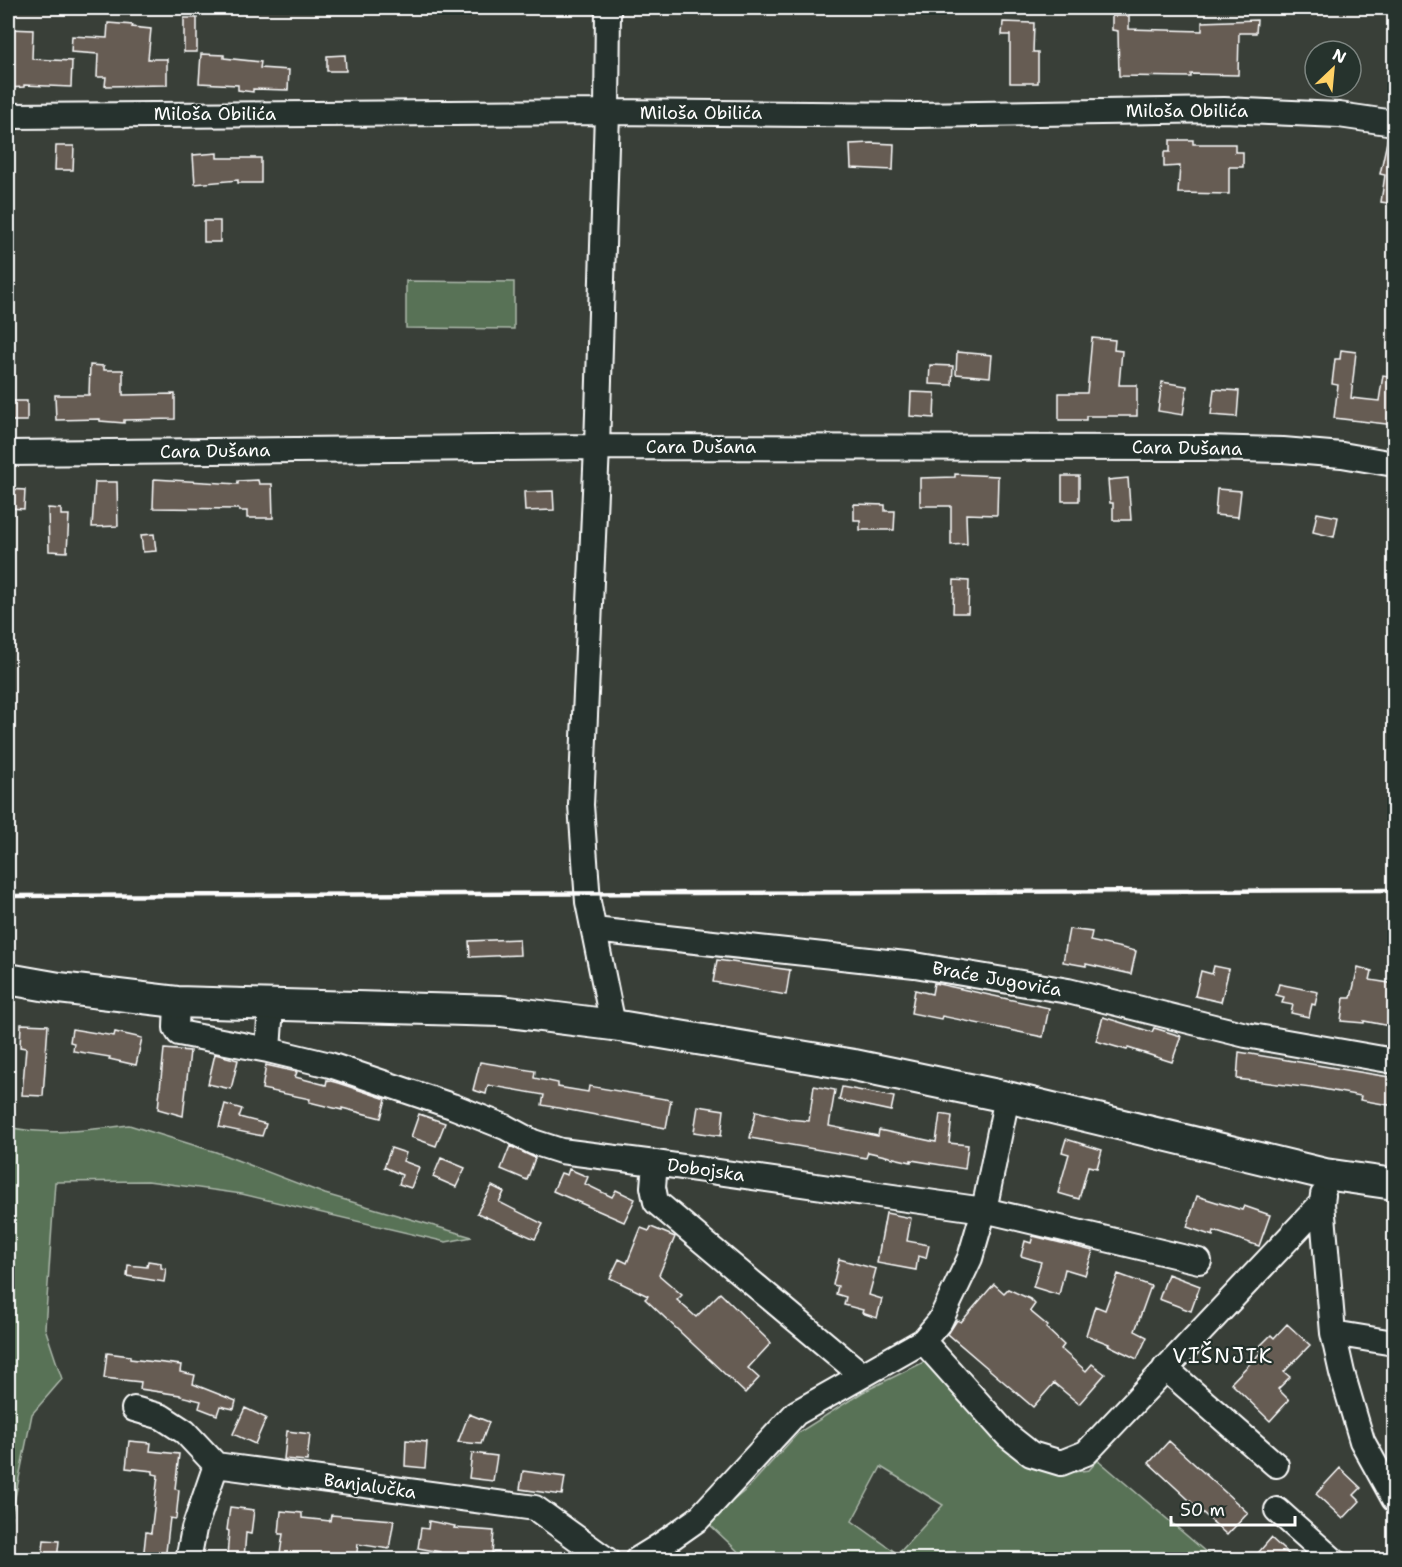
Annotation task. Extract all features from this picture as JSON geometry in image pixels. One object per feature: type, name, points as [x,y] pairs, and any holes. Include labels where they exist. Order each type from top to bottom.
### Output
[{"type":"main road","points":[[8,979],[59,988],[177,1002],[501,1011],[613,1025],[854,1065],[1007,1097],[1324,1189],[1395,1184]]},
{"type":"street","points":[[608,8],[597,447],[581,805],[588,902],[613,1025]]},
{"type":"street","name":"Miloša Obilića","points":[[8,116],[607,112],[916,115],[1224,110],[1339,115],[1395,123]]},
{"type":"street","name":"Cara Dušana","points":[[8,453],[872,446],[1283,450],[1342,455],[1395,464]]},
{"type":"street","name":"Braće Jugovića","points":[[594,930],[915,965],[1068,991],[1246,1035],[1395,1061]]},
{"type":"street","name":"Dobojska","points":[[177,1002],[176,1028],[179,1033],[268,1050],[330,1065],[452,1106],[505,1127],[533,1142],[561,1151],[655,1162],[984,1210],[1199,1261]]},
{"type":"street","points":[[268,1050],[271,1006]]},
{"type":"street","points":[[637,1560],[698,1519],[796,1413],[923,1341],[940,1320],[970,1258],[984,1210],[1007,1097]]},
{"type":"street","points":[[655,1162],[653,1186],[657,1202],[862,1375]]},
{"type":"street","points":[[1324,1189],[1333,1333],[1362,1441],[1395,1499]]},
{"type":"street","points":[[923,1341],[1007,1436],[1031,1454],[1061,1464],[1086,1453],[1324,1189]]},
{"type":"street","points":[[1333,1333],[1395,1343]]},
{"type":"street","points":[[1165,1368],[1276,1465]]},
{"type":"street","points":[[134,1409],[162,1417],[185,1432],[216,1465],[194,1530],[188,1560]]},
{"type":"street","name":"Banjalučka","points":[[216,1465],[535,1508],[607,1560]]},
{"type":"street","points":[[1277,1510],[1333,1560]]},
{"type":"green space","points":[[406,281],[514,282],[514,329],[406,328]]},
{"type":"green space","points":[[129,1125],[216,1152],[325,1194],[472,1237],[446,1242],[242,1194],[148,1181],[55,1182],[45,1328],[62,1379],[32,1414],[8,1532],[8,1127],[53,1132]]},
{"type":"green space","points":[[926,1361],[1007,1444],[1057,1474],[1089,1470],[1098,1460],[1214,1559],[746,1559],[707,1522],[747,1489],[798,1433],[863,1392]],"holes":[[[881,1467],[943,1505],[898,1554],[852,1521]]]},
{"type":"building","points":[[1112,16],[1129,16],[1129,29],[1202,31],[1202,22],[1257,20],[1256,33],[1239,33],[1238,75],[1119,76],[1118,31],[1112,30]]},
{"type":"building","points":[[184,18],[197,18],[197,52],[184,52]]},
{"type":"building","points":[[1003,22],[1034,23],[1033,52],[1038,52],[1038,83],[1010,83],[1010,35],[1002,35]]},
{"type":"building","points":[[108,23],[151,29],[148,59],[167,59],[167,85],[105,86],[106,77],[97,77],[98,54],[71,52],[72,36],[107,38]]},
{"type":"building","points":[[9,29],[33,30],[32,59],[72,61],[71,87],[24,85],[24,87],[8,88]]},
{"type":"building","points":[[201,54],[224,55],[224,58],[261,62],[260,68],[289,70],[288,90],[253,89],[253,92],[238,90],[238,85],[199,83]]},
{"type":"building","points":[[345,55],[346,71],[327,71],[327,56]]},
{"type":"building","points":[[1388,137],[1395,137],[1395,204],[1381,202],[1385,175],[1380,174]]},
{"type":"building","points":[[1170,140],[1193,140],[1193,144],[1235,144],[1235,152],[1243,152],[1243,167],[1229,167],[1229,194],[1178,193],[1180,166],[1164,167],[1164,152],[1170,152]]},
{"type":"building","points":[[850,144],[894,144],[893,170],[851,168]]},
{"type":"building","points":[[56,146],[74,146],[73,170],[55,170]]},
{"type":"building","points":[[217,153],[217,158],[261,158],[261,183],[238,183],[238,180],[195,184],[193,155]]},
{"type":"building","points":[[204,221],[220,221],[220,242],[204,242]]},
{"type":"building","points":[[1092,338],[1115,340],[1114,350],[1122,351],[1119,385],[1137,385],[1137,416],[1086,416],[1086,420],[1059,420],[1059,393],[1087,393]]},
{"type":"building","points":[[1341,350],[1356,352],[1351,398],[1379,401],[1383,375],[1395,377],[1391,403],[1395,404],[1395,425],[1334,418],[1338,385],[1332,384],[1335,359],[1340,359]]},
{"type":"building","points":[[957,352],[992,355],[990,377],[956,374]]},
{"type":"building","points":[[90,365],[104,366],[104,370],[123,370],[123,395],[175,394],[175,419],[124,420],[124,423],[100,421],[100,419],[56,420],[55,395],[89,395]]},
{"type":"building","points":[[930,365],[953,366],[952,385],[929,384]]},
{"type":"building","points":[[1162,382],[1187,386],[1183,415],[1158,411]]},
{"type":"building","points":[[1214,389],[1239,391],[1237,417],[1211,415]]},
{"type":"building","points":[[911,392],[935,393],[934,418],[910,416]]},
{"type":"building","points":[[8,401],[27,401],[27,421],[8,421]]},
{"type":"building","points":[[955,474],[998,476],[997,515],[966,514],[967,544],[951,545],[951,506],[920,506],[920,478],[955,477]]},
{"type":"building","points":[[1062,476],[1079,476],[1079,501],[1062,501]]},
{"type":"building","points":[[1128,478],[1131,520],[1113,520],[1113,503],[1110,503],[1108,480]]},
{"type":"building","points":[[154,479],[238,484],[238,481],[258,480],[259,484],[272,484],[273,518],[247,518],[247,511],[239,511],[239,509],[153,508]]},
{"type":"building","points":[[95,482],[117,482],[118,526],[92,527]]},
{"type":"building","points":[[8,489],[25,490],[24,509],[8,508]]},
{"type":"building","points":[[1217,489],[1241,491],[1238,517],[1215,515]]},
{"type":"building","points":[[553,491],[554,510],[525,511],[524,492]]},
{"type":"building","points":[[854,504],[885,505],[885,511],[895,511],[894,530],[860,530],[860,520],[854,520]]},
{"type":"building","points":[[48,508],[61,509],[61,515],[69,515],[67,552],[49,551]]},
{"type":"building","points":[[1317,513],[1338,517],[1334,537],[1313,532]]},
{"type":"building","points":[[154,534],[156,551],[143,552],[141,535]]},
{"type":"building","points":[[954,580],[969,581],[968,613],[953,613]]},
{"type":"building","points":[[1069,929],[1092,932],[1090,941],[1136,951],[1131,974],[1086,964],[1086,966],[1063,962]]},
{"type":"building","points":[[519,939],[520,955],[470,957],[469,941]]},
{"type":"building","points":[[717,960],[790,970],[786,995],[713,982]]},
{"type":"building","points":[[1214,966],[1229,969],[1221,1002],[1195,996],[1201,971],[1212,974]]},
{"type":"building","points":[[1358,967],[1372,971],[1370,980],[1395,984],[1395,1027],[1364,1021],[1364,1023],[1341,1021],[1344,998],[1351,998]]},
{"type":"building","points":[[934,983],[1049,1008],[1043,1037],[942,1016],[941,1019],[911,1013],[915,990],[932,994]]},
{"type":"building","points":[[1279,984],[1318,992],[1309,1017],[1291,1013],[1293,1005],[1282,1003],[1284,997],[1276,995]]},
{"type":"building","points":[[1103,1017],[1152,1032],[1154,1028],[1181,1036],[1172,1062],[1096,1041]]},
{"type":"building","points":[[21,1024],[48,1025],[43,1096],[22,1095],[26,1048],[20,1047]]},
{"type":"building","points":[[72,1029],[114,1036],[115,1032],[142,1038],[136,1065],[109,1059],[110,1057],[73,1051],[74,1043],[70,1042]]},
{"type":"building","points":[[164,1049],[190,1051],[183,1116],[158,1109]]},
{"type":"building","points":[[1239,1052],[1395,1078],[1395,1106],[1360,1100],[1361,1096],[1311,1087],[1237,1079]]},
{"type":"building","points":[[215,1054],[238,1060],[231,1089],[208,1084]]},
{"type":"building","points":[[480,1062],[535,1071],[534,1078],[558,1083],[558,1087],[588,1092],[589,1086],[671,1100],[666,1128],[542,1105],[544,1095],[488,1085],[486,1094],[473,1090]]},
{"type":"building","points":[[266,1065],[297,1072],[295,1077],[326,1085],[327,1080],[386,1099],[381,1118],[262,1089]]},
{"type":"building","points":[[814,1086],[835,1090],[829,1126],[878,1136],[879,1130],[936,1142],[940,1114],[952,1116],[949,1143],[968,1145],[965,1169],[911,1160],[911,1162],[868,1152],[866,1158],[750,1138],[756,1111],[788,1119],[809,1121]]},
{"type":"building","points":[[842,1087],[894,1097],[891,1111],[839,1100]]},
{"type":"building","points":[[225,1104],[242,1109],[239,1117],[266,1124],[262,1136],[219,1127]]},
{"type":"building","points":[[698,1106],[724,1110],[721,1136],[694,1132]]},
{"type":"building","points":[[419,1114],[445,1123],[436,1146],[411,1137]]},
{"type":"building","points":[[1066,1139],[1102,1150],[1097,1168],[1088,1166],[1079,1199],[1058,1193],[1069,1154],[1062,1152]]},
{"type":"building","points":[[510,1146],[535,1158],[527,1180],[501,1169]]},
{"type":"building","points":[[391,1148],[406,1153],[403,1161],[419,1167],[411,1188],[399,1184],[402,1175],[384,1167]]},
{"type":"building","points":[[441,1158],[465,1168],[456,1187],[433,1177]]},
{"type":"building","points":[[569,1169],[588,1177],[585,1184],[612,1197],[616,1190],[635,1199],[624,1222],[553,1191],[561,1173],[567,1175]]},
{"type":"building","points":[[492,1186],[504,1192],[499,1202],[543,1224],[535,1239],[477,1213]]},
{"type":"building","points":[[1197,1196],[1242,1210],[1244,1206],[1270,1215],[1259,1246],[1214,1231],[1213,1236],[1187,1227]]},
{"type":"building","points":[[886,1213],[911,1218],[907,1241],[929,1245],[926,1258],[918,1256],[916,1270],[877,1263]]},
{"type":"building","points":[[651,1227],[675,1237],[659,1275],[682,1295],[677,1300],[696,1317],[720,1293],[771,1343],[748,1368],[759,1378],[745,1393],[645,1299],[648,1296],[610,1278],[619,1259],[627,1263],[641,1228],[649,1231]]},
{"type":"building","points":[[1033,1236],[1093,1251],[1085,1275],[1065,1269],[1059,1295],[1033,1287],[1041,1262],[1021,1256],[1025,1241],[1031,1243]]},
{"type":"building","points":[[839,1259],[876,1269],[869,1295],[882,1299],[877,1318],[862,1313],[863,1310],[844,1305],[846,1297],[836,1294],[838,1286],[833,1285]]},
{"type":"building","points":[[148,1261],[161,1263],[161,1268],[166,1269],[164,1282],[127,1276],[128,1265],[147,1267]]},
{"type":"building","points":[[1118,1274],[1151,1286],[1135,1331],[1147,1337],[1137,1359],[1086,1335],[1095,1306],[1105,1310]]},
{"type":"building","points":[[1168,1274],[1200,1286],[1191,1311],[1159,1299]]},
{"type":"building","points":[[994,1284],[1004,1293],[1008,1289],[1030,1299],[1035,1304],[1030,1311],[1048,1326],[1046,1328],[1064,1345],[1061,1349],[1086,1371],[1092,1364],[1105,1374],[1079,1404],[1054,1383],[1033,1407],[948,1334],[957,1320],[961,1322]]},
{"type":"building","points":[[1287,1324],[1310,1345],[1284,1372],[1290,1377],[1278,1389],[1289,1400],[1270,1421],[1231,1383],[1261,1352],[1257,1349],[1271,1335],[1274,1338]]},
{"type":"building","points":[[107,1353],[130,1356],[130,1359],[181,1365],[180,1372],[195,1375],[193,1384],[236,1401],[234,1409],[220,1406],[217,1415],[199,1408],[201,1401],[180,1395],[140,1389],[141,1382],[104,1378]]},
{"type":"building","points":[[245,1408],[266,1418],[255,1444],[233,1434]]},
{"type":"building","points":[[469,1414],[489,1422],[481,1444],[458,1442]]},
{"type":"building","points":[[287,1431],[310,1434],[307,1461],[284,1459]]},
{"type":"building","points":[[406,1440],[427,1442],[425,1468],[405,1466]]},
{"type":"building","points":[[129,1441],[151,1443],[150,1451],[179,1454],[175,1489],[179,1490],[176,1519],[170,1518],[165,1560],[143,1560],[146,1532],[151,1533],[158,1475],[153,1474],[153,1471],[126,1468]]},
{"type":"building","points":[[1169,1441],[1248,1513],[1227,1535],[1149,1463]]},
{"type":"building","points":[[472,1453],[497,1456],[493,1481],[469,1478]]},
{"type":"building","points":[[1340,1468],[1361,1488],[1354,1495],[1360,1501],[1343,1519],[1316,1494]]},
{"type":"building","points":[[523,1471],[565,1477],[562,1495],[520,1489]]},
{"type":"building","points":[[230,1507],[254,1510],[251,1534],[246,1533],[244,1559],[227,1557]]},
{"type":"building","points":[[281,1511],[302,1513],[302,1518],[330,1521],[331,1515],[394,1520],[389,1549],[358,1544],[356,1560],[279,1560],[283,1534],[279,1534]]},
{"type":"building","points":[[429,1521],[455,1526],[454,1528],[494,1531],[492,1554],[455,1552],[455,1560],[440,1560],[440,1552],[418,1548],[421,1528],[428,1529]]},
{"type":"building","points":[[1271,1538],[1295,1560],[1252,1560]]},
{"type":"building","points":[[44,1540],[59,1541],[57,1560],[42,1560]]},
{"type":"railway","points":[[8,896],[1394,890]]},
{"type":"district","name":"VIŠNJIK","points":[[1223,1356]]}]
